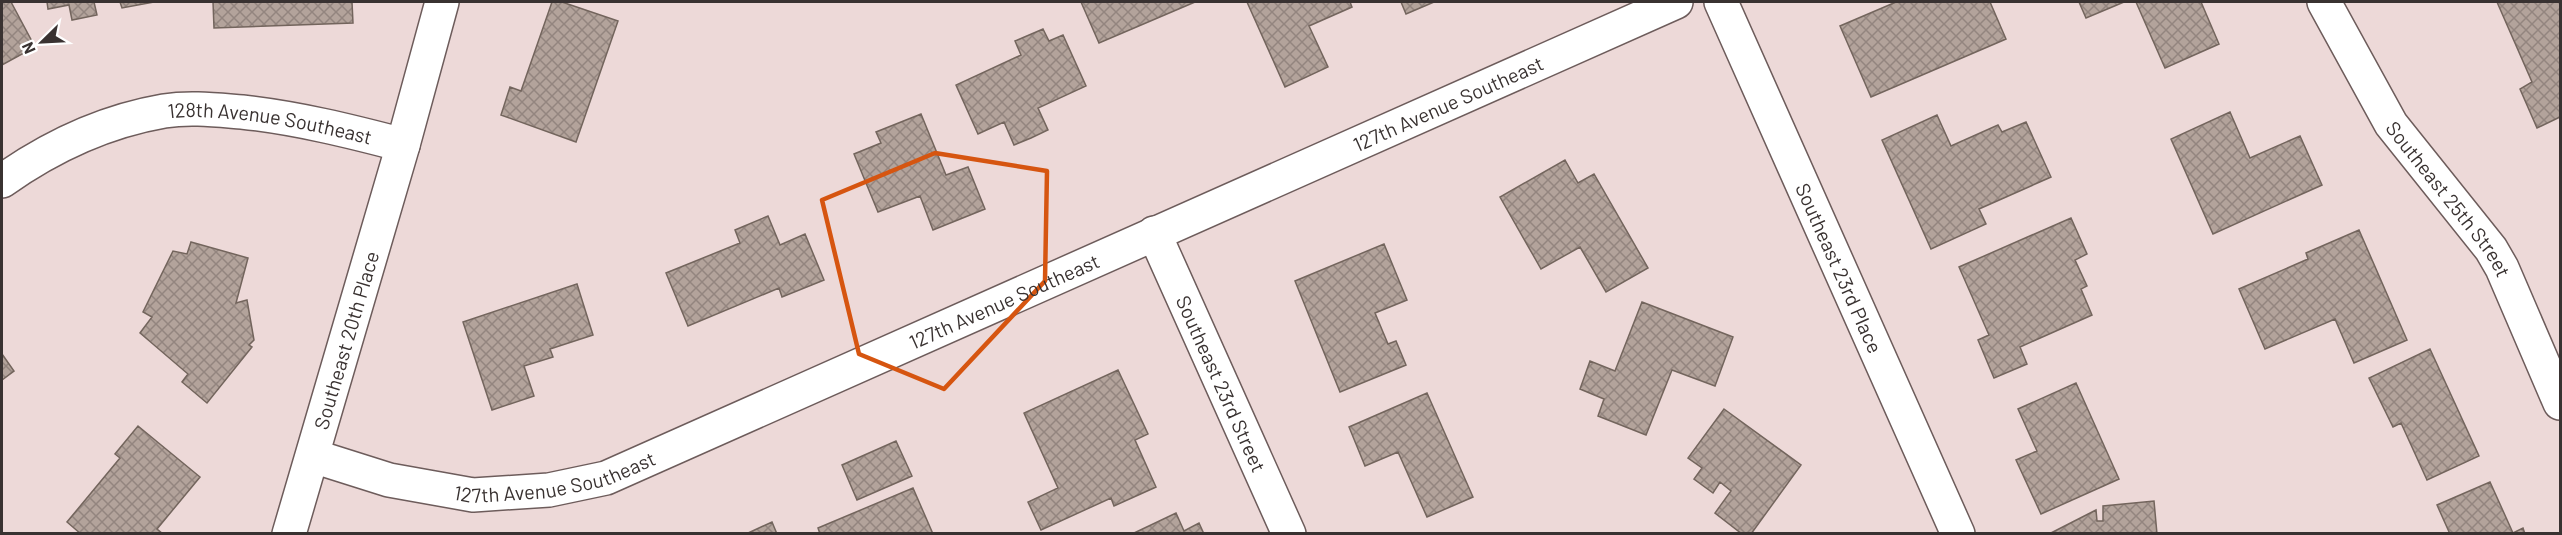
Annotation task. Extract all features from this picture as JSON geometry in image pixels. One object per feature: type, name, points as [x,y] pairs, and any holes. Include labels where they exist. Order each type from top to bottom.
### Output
[{"type":"street","points":[[403,145],[442,2]]},
{"type":"street","name":"127th Avenue Southeast","points":[[313,456],[389,480],[473,495],[549,490],[606,478],[1676,2]]},
{"type":"street","name":"Southeast 23rd Place","points":[[1721,2],[1958,534]]},
{"type":"street","name":"Southeast 25th Street","points":[[2324,2],[2391,124],[2491,249],[2502,268],[2560,403]]},
{"type":"street","name":"128th Avenue Southeast","points":[[2,182],[56,147],[111,124],[165,111],[210,109],[291,117],[403,145]]},
{"type":"street","name":"Southeast 20th Place","points":[[290,534],[403,145]]},
{"type":"street","name":"Southeast 23rd Street","points":[[1154,233],[1288,534]]},
{"type":"highlighted area","points":[[935,153],[1047,171],[1045,281],[944,389],[859,354],[822,200]]},
{"type":"building","points":[[2,2],[11,2],[35,47],[2,65]]},
{"type":"building","points":[[47,2],[94,2],[97,15],[72,20],[69,5],[48,9]]},
{"type":"building","points":[[120,2],[154,2],[122,8]]},
{"type":"building","points":[[213,2],[352,2],[353,23],[214,28]]},
{"type":"building","points":[[552,2],[562,2],[618,21],[576,142],[501,115],[510,87],[521,91]]},
{"type":"building","points":[[1081,2],[1195,2],[1099,43]]},
{"type":"building","points":[[1247,2],[1350,2],[1352,7],[1309,26],[1328,67],[1285,87]]},
{"type":"building","points":[[1401,2],[1434,2],[1406,14]]},
{"type":"building","points":[[1896,2],[1990,2],[2006,39],[1871,97],[1840,26]]},
{"type":"building","points":[[2079,2],[2124,2],[2086,18]]},
{"type":"building","points":[[2136,2],[2201,2],[2219,44],[2165,68]]},
{"type":"building","points":[[2497,2],[2560,2],[2560,117],[2537,128],[2520,89],[2532,82]]},
{"type":"building","points":[[1043,29],[1049,41],[1063,35],[1086,86],[1038,108],[1048,130],[1031,138],[1014,145],[1004,122],[978,134],[956,85],[1021,55],[1015,41]]},
{"type":"building","points":[[2230,112],[2250,158],[2300,136],[2322,185],[2213,234],[2171,139]]},
{"type":"building","points":[[921,114],[946,175],[968,167],[985,209],[933,230],[920,196],[878,212],[854,154],[881,143],[876,132]]},
{"type":"building","points":[[1937,115],[1951,146],[1998,125],[2002,132],[2026,122],[2051,177],[1979,209],[1986,224],[1931,249],[1882,140]]},
{"type":"building","points":[[1565,160],[1578,183],[1594,174],[1648,268],[1606,292],[1580,247],[1541,269],[1500,197]]},
{"type":"building","points":[[768,216],[780,245],[805,234],[824,280],[782,297],[779,288],[688,326],[666,273],[740,243],[735,230]]},
{"type":"building","points":[[2071,218],[2087,254],[2075,260],[2087,286],[2081,289],[2092,315],[2020,347],[2027,364],[1994,378],[1978,340],[1989,335],[1959,267]]},
{"type":"building","points":[[2359,230],[2407,340],[2354,363],[2335,319],[2265,349],[2239,289],[2308,259],[2306,253]]},
{"type":"building","points":[[191,242],[248,258],[236,303],[247,300],[254,340],[249,345],[252,347],[207,403],[182,382],[188,374],[140,333],[152,317],[143,312],[173,251],[187,254]]},
{"type":"building","points":[[1384,244],[1407,300],[1375,313],[1388,344],[1396,341],[1406,365],[1340,392],[1295,281]]},
{"type":"building","points":[[577,284],[593,335],[550,349],[553,357],[524,366],[534,396],[492,410],[463,322]]},
{"type":"building","points":[[1642,302],[1733,337],[1715,386],[1672,370],[1646,435],[1598,416],[1604,399],[1580,389],[1590,361],[1615,371]]},
{"type":"building","points":[[2430,349],[2479,456],[2427,480],[2401,423],[2393,427],[2369,378]]},
{"type":"building","points":[[2,354],[14,371],[2,380]]},
{"type":"building","points":[[1118,370],[1148,434],[1135,440],[1156,487],[1114,506],[1111,498],[1041,530],[1028,502],[1058,488],[1024,413]]},
{"type":"building","points":[[2076,383],[2119,479],[2041,514],[2016,460],[2037,451],[2018,409]]},
{"type":"building","points":[[1427,393],[1473,497],[1427,517],[1398,452],[1365,466],[1349,427]]},
{"type":"building","points":[[1724,409],[1801,465],[1751,534],[1742,534],[1715,513],[1731,491],[1720,482],[1713,493],[1694,479],[1702,468],[1688,458]]},
{"type":"building","points":[[138,426],[200,477],[157,529],[163,534],[81,534],[67,522],[120,458],[115,454]]},
{"type":"building","points":[[896,441],[912,476],[857,500],[842,465]]},
{"type":"building","points":[[2490,482],[2513,533],[2523,528],[2525,534],[2450,534],[2437,505]]},
{"type":"building","points":[[913,488],[933,534],[820,534],[818,528]]},
{"type":"building","points":[[2154,501],[2157,534],[2049,534],[2096,510],[2097,521],[2103,521],[2103,506]]},
{"type":"building","points":[[1176,513],[1184,531],[1199,523],[1204,534],[1132,534]]},
{"type":"building","points":[[772,522],[777,534],[746,534]]}]
